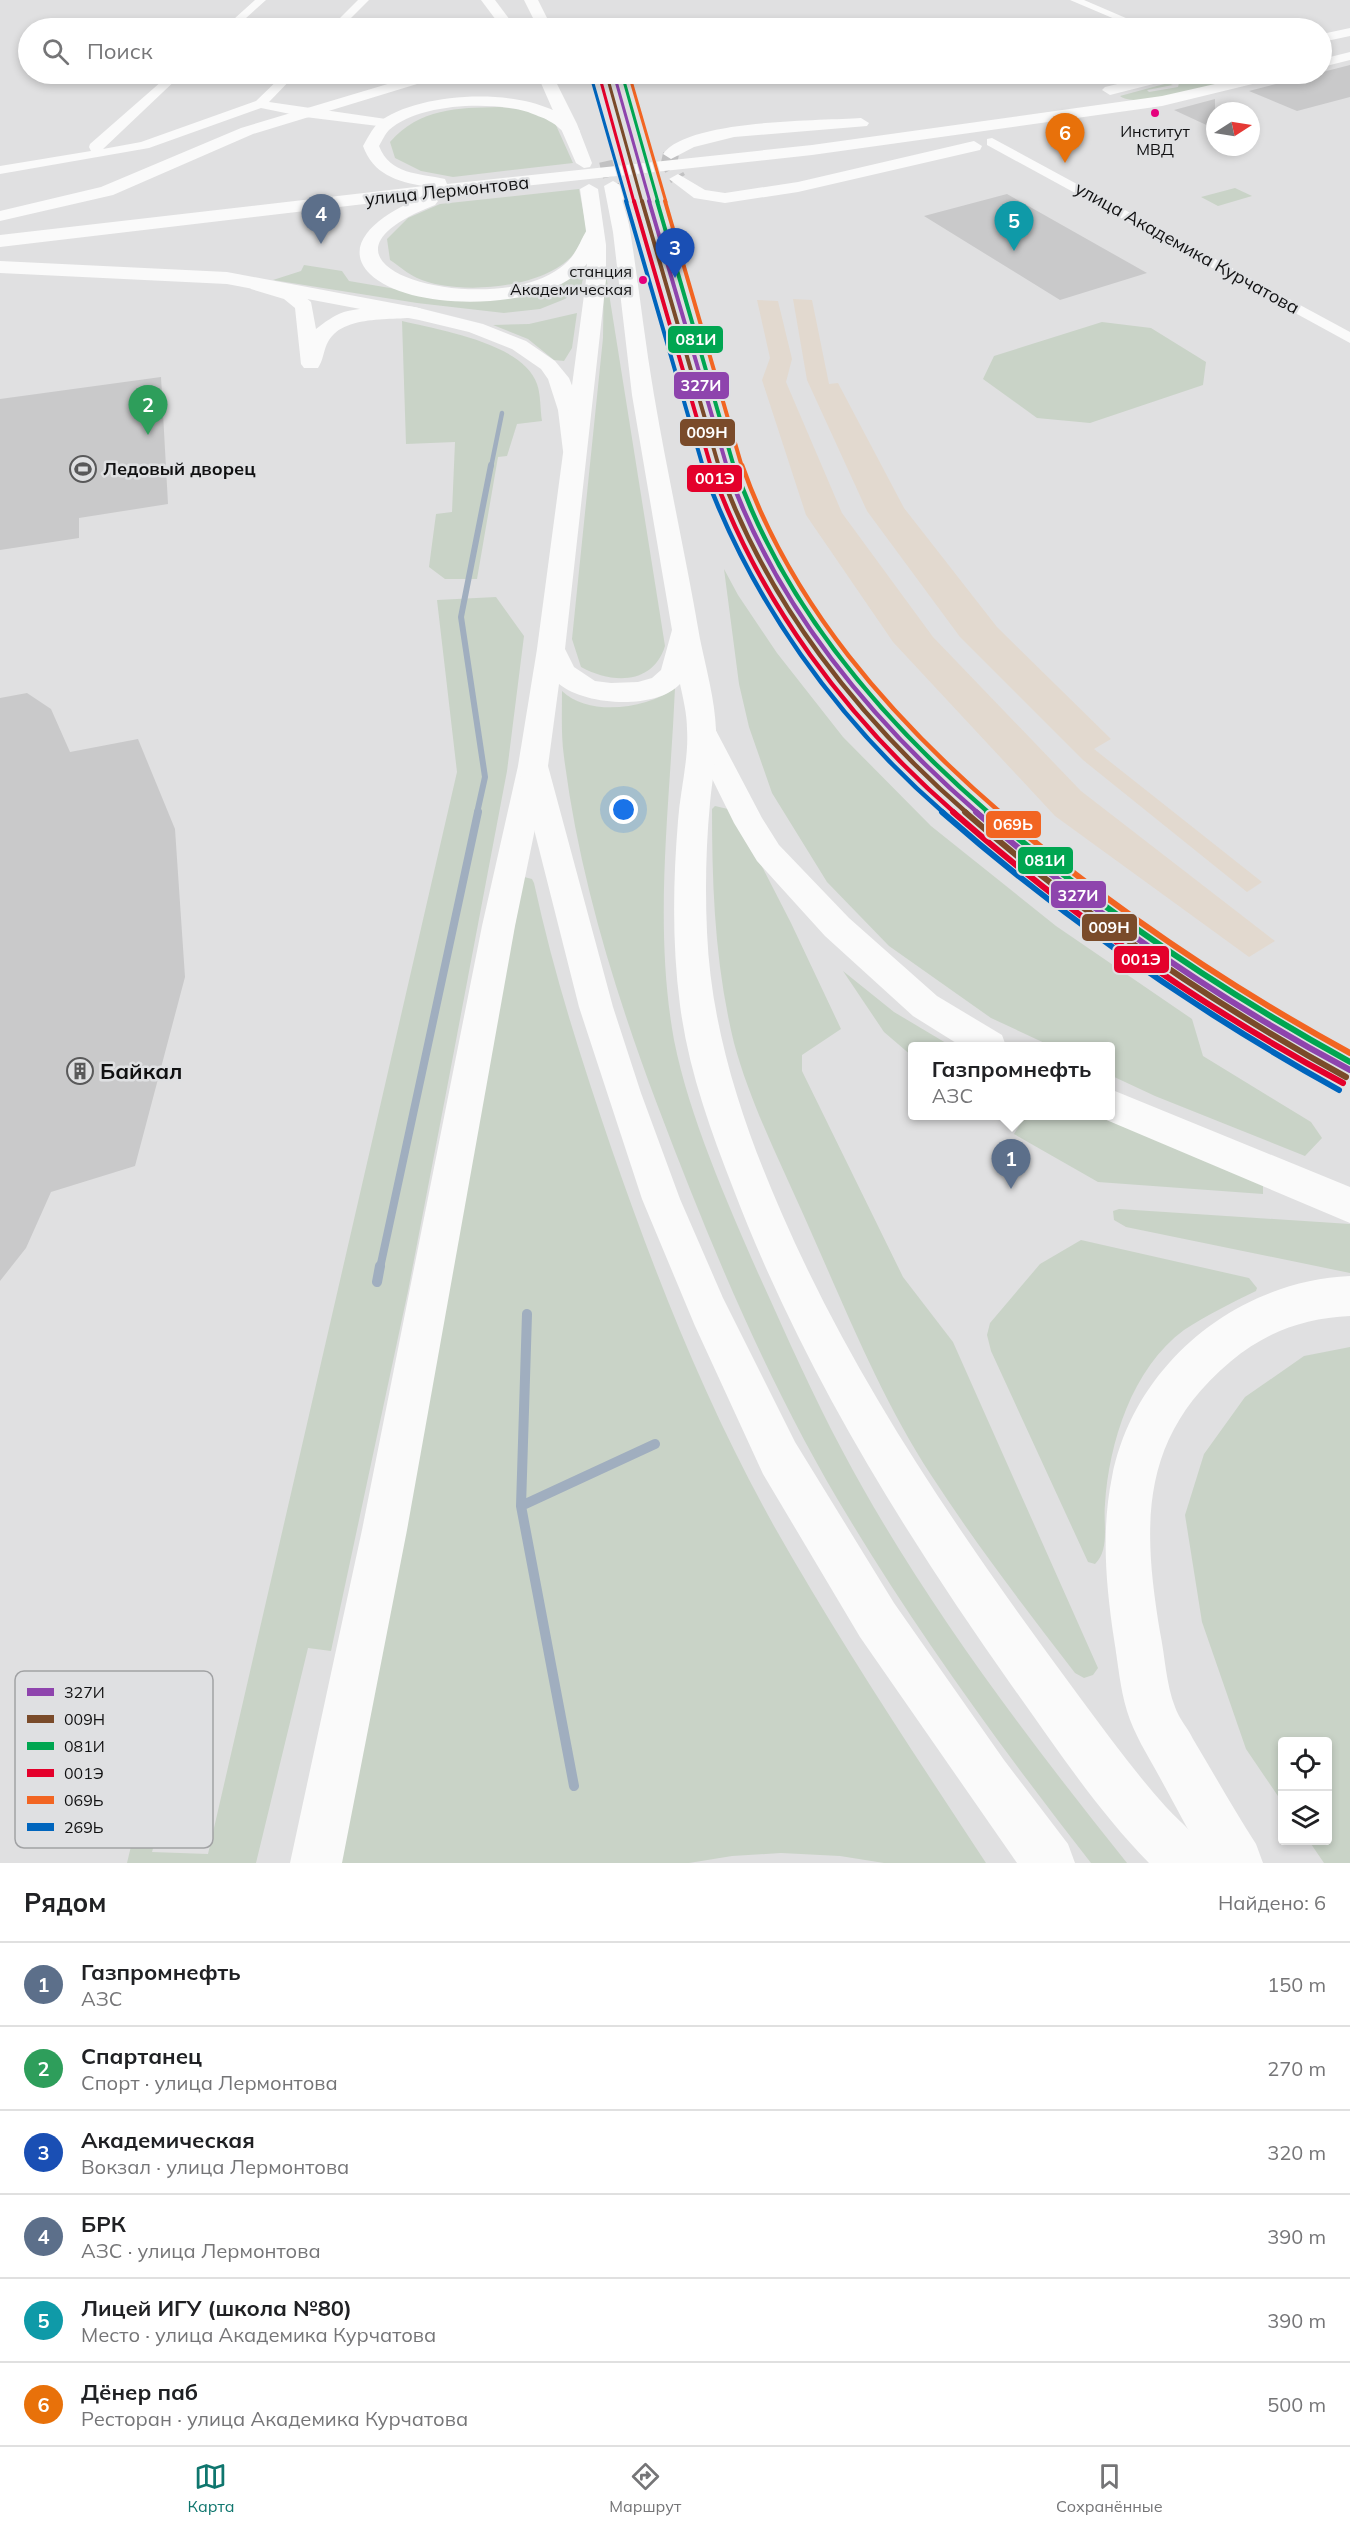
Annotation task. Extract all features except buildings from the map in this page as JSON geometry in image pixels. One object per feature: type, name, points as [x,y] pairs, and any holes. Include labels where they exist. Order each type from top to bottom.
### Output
[{"type":"main road","points":[[488,0],[502,18]]},
{"type":"main road","points":[[531,0],[540,18]]},
{"type":"main road","points":[[1332,36],[1350,32]]},
{"type":"main road","points":[[1332,60],[1350,56]]},
{"type":"main road","points":[[0,216],[122,186],[247,131],[402,84]]},
{"type":"main road","points":[[549,84],[572,131],[578,170]]},
{"type":"main road","name":"улица Лермонтова","points":[[859,144],[1134,84]]},
{"type":"main road","name":"улица Лермонтова","points":[[0,241],[578,170],[708,163],[859,144],[1162,101],[1234,84]]},
{"type":"main road","points":[[678,179],[700,194],[725,198],[809,184],[1162,101]]},
{"type":"main road","points":[[572,131],[562,119],[546,111],[496,102],[438,106],[409,113],[386,123],[374,137],[373,153],[384,167],[406,177],[433,183],[462,184],[578,170]]},
{"type":"main road","points":[[898,121],[1013,112]]},
{"type":"main road","points":[[671,154],[684,143],[737,132],[876,122]]},
{"type":"main road","points":[[578,170],[418,204],[393,217],[375,232],[371,240],[370,257],[382,275],[408,287],[445,294],[509,293],[544,284],[571,270],[587,254],[596,232]]},
{"type":"main road","points":[[613,186],[622,232],[643,395],[665,506],[702,730],[693,823],[690,902],[697,1005],[704,1044],[728,1127],[765,1221],[852,1396],[913,1501],[981,1602],[1070,1725],[1147,1824],[1186,1863]]},
{"type":"main road","points":[[316,1863],[357,1676],[510,862],[533,766],[551,649],[596,280],[596,232],[589,189]]},
{"type":"main road","points":[[0,267],[228,278],[419,314],[501,336],[534,353],[558,378],[567,401],[574,454]]},
{"type":"main road","points":[[551,649],[559,669],[583,687],[613,693],[648,689],[665,682],[674,673],[680,654],[683,620]]},
{"type":"main road","points":[[702,730],[748,823],[768,853],[837,927],[908,991],[926,1006],[981,1042]]},
{"type":"main road","points":[[533,766],[596,1007],[623,1093],[662,1199],[709,1312],[779,1458],[877,1620],[986,1778],[1049,1863]]},
{"type":"main road","points":[[1115,1107],[1350,1205]]},
{"type":"main road","points":[[1237,1863],[1152,1713],[1132,1612],[1125,1555],[1133,1476],[1143,1437],[1162,1402],[1183,1373],[1211,1348],[1241,1328],[1291,1304],[1350,1296]]},
{"type":"street","points":[[240,18],[261,0]]},
{"type":"street","points":[[345,18],[364,0]]},
{"type":"street","points":[[1075,0],[1119,18]]},
{"type":"street","points":[[99,154],[95,147],[165,84]]},
{"type":"street","points":[[0,170],[144,145],[260,104],[280,84]]},
{"type":"street","points":[[260,104],[305,113],[386,123]]},
{"type":"street","name":"улица Академика Курчатова","points":[[992,142],[1350,338]]},
{"type":"street","points":[[258,285],[291,295],[304,306],[311,364],[312,350],[319,338],[346,318],[382,311],[419,314]]},
{"type":"shaded area","points":[[1164,84],[1173,85],[1147,90],[1149,92],[1178,87],[1179,84],[1222,84],[1145,100],[1130,100],[1120,96]]},
{"type":"shaded area","points":[[499,107],[529,110],[555,123],[573,163],[453,177],[421,171],[395,158],[390,142],[414,122],[440,112]]},
{"type":"shaded area","points":[[1235,188],[1252,196],[1218,206],[1201,197]]},
{"type":"shaded area","points":[[579,189],[587,231],[572,256],[541,276],[498,286],[454,287],[434,284],[417,278],[390,260],[387,239],[408,218],[440,204]]},
{"type":"shaded area","points":[[604,262],[665,646],[659,659],[651,668],[630,678],[606,676],[581,667],[572,639],[603,338]]},
{"type":"shaded area","points":[[304,265],[342,271],[349,281],[425,294],[547,288],[586,266],[581,287],[565,299],[540,309],[504,313],[417,303],[273,280],[301,271]]},
{"type":"shaded area","points":[[793,299],[812,300],[829,384],[838,383],[904,508],[997,627],[1111,739],[1094,749],[1262,882],[1247,892],[1083,760],[960,637],[867,511],[807,380]]},
{"type":"shaded area","points":[[757,300],[778,301],[792,359],[786,382],[842,513],[933,637],[1081,791],[1275,941],[1249,957],[1055,816],[893,642],[806,515],[762,380],[770,358]]},
{"type":"shaded area","points":[[577,313],[572,348],[564,361],[554,360],[528,339],[493,325],[529,324]]},
{"type":"shaded area","points":[[402,321],[457,334],[498,348],[529,370],[537,384],[542,421],[517,424],[507,456],[498,457],[477,579],[445,579],[429,567],[436,514],[452,512],[455,442],[406,444]]},
{"type":"shaded area","points":[[1102,322],[1151,328],[1206,362],[1203,385],[1090,423],[1037,418],[983,379],[994,356]]},
{"type":"shaded area","points":[[724,569],[738,595],[777,653],[843,737],[931,826],[1056,926],[1192,1019],[1203,1056],[1311,1122],[1322,1138],[1305,1156],[1155,1096],[1115,1077],[1115,1042],[1042,1042],[991,1018],[889,946],[827,882],[772,793],[749,727],[739,684]]},
{"type":"shaded area","points":[[496,597],[524,636],[507,771],[408,1291],[331,1651],[308,1648],[256,1863],[127,1863],[131,1848],[153,1848],[152,1852],[208,1854],[209,1848],[213,1848],[213,1832],[457,772],[437,600]]},
{"type":"shaded area","points":[[675,688],[664,908],[668,996],[674,1040],[681,1069],[710,1158],[746,1246],[798,1362],[872,1505],[975,1663],[1127,1863],[1091,1863],[965,1695],[850,1520],[768,1369],[721,1264],[657,1104],[613,976],[589,890],[579,846],[563,749],[562,691],[573,699],[587,704],[618,707],[649,701]]},
{"type":"shaded area","points":[[715,806],[728,809],[754,851],[841,1029],[802,1055],[802,1071],[903,1277],[953,1342],[1098,1668],[1093,1675],[1084,1678],[1075,1673],[983,1550],[912,1444],[878,1381],[766,1131],[748,1087],[734,1043],[723,985],[714,897],[712,809]]},
{"type":"shaded area","points":[[524,877],[532,879],[534,883],[569,1018],[629,1199],[665,1294],[705,1389],[774,1526],[824,1612],[986,1863],[884,1863],[840,1856],[781,1853],[732,1856],[689,1863],[335,1863]]},
{"type":"shaded area","points":[[843,971],[894,1012],[944,1042],[908,1042],[908,1053],[884,1032]]},
{"type":"shaded area","points":[[1023,1120],[1108,1120],[1259,1181],[1263,1185],[1263,1194],[1098,1182],[1014,1134]]},
{"type":"shaded area","points":[[1119,1209],[1350,1224],[1350,1273],[1126,1227],[1114,1220],[1113,1211]]},
{"type":"shaded area","points":[[1081,1240],[1249,1278],[1257,1288],[1256,1291],[1184,1330],[1150,1365],[1137,1386],[1118,1432],[1112,1456],[1107,1481],[1103,1552],[1095,1564],[1088,1562],[991,1351],[987,1335],[990,1323],[1040,1264]]},
{"type":"shaded area","points":[[1350,1347],[1350,1863],[1324,1863],[1312,1845],[1332,1845],[1332,1737],[1278,1737],[1278,1796],[1246,1749],[1202,1622],[1185,1515],[1204,1454],[1245,1397],[1304,1356]]},
{"type":"waterway","points":[[491,467],[502,413]]},
{"type":"waterway","points":[[477,813],[485,777],[461,617],[491,465]]},
{"type":"waterway","points":[[380,1268],[478,812]]},
{"type":"waterway","points":[[377,1282],[380,1266]]},
{"type":"waterway","points":[[521,1506],[527,1314]]},
{"type":"waterway","points":[[521,1506],[655,1444]]},
{"type":"waterway","points":[[521,1506],[574,1786]]},
{"type":"tunnel","points":[[671,154],[669,163],[678,179]]},
{"type":"tunnel","points":[[607,161],[613,186]]},
{"type":"transit line","name":"269Ь","points":[[593,84],[686,413],[711,490],[732,540],[772,613],[820,682],[876,747],[938,808],[1003,865],[1071,918],[1140,967],[1257,1042],[1339,1090]]},
{"type":"transit line","name":"001Э","points":[[602,84],[700,435],[727,511],[777,608],[826,677],[881,742],[942,803],[1008,860],[1076,913],[1145,961],[1261,1036],[1343,1083]]},
{"type":"transit line","name":"009Н","points":[[609,84],[699,406],[724,482],[745,532],[784,604],[832,672],[887,736],[948,797],[1013,854],[1081,907],[1149,955],[1217,1000],[1346,1077]]},
{"type":"transit line","name":"327И","points":[[617,84],[706,402],[740,503],[790,599],[838,667],[893,732],[954,792],[1018,849],[1154,949],[1285,1033],[1350,1070]]},
{"type":"transit line","name":"081И","points":[[625,84],[713,399],[737,475],[757,524],[795,595],[842,662],[897,726],[957,786],[1021,842],[1088,894],[1156,942],[1270,1015],[1350,1062]]},
{"type":"transit line","name":"069Ь","points":[[632,84],[721,402],[755,501],[805,595],[852,661],[906,724],[966,783],[1030,839],[1096,890],[1164,938],[1274,1009],[1350,1053]]},
{"type":"place","name":"Институт МВД","points":[[1155,113]]},
{"type":"place","name":"Дёнер паб","points":[[1065,163]]},
{"type":"place","name":"БРК","points":[[321,244]]},
{"type":"place","name":"Лицей ИГУ (школа №80)","points":[[1014,251]]},
{"type":"place","name":"Академическая","points":[[675,278]]},
{"type":"place","name":"станция Академическая","points":[[643,280]]},
{"type":"place","name":"Спартанец","points":[[148,435]]},
{"type":"place","name":"Ледовый дворец","points":[[83,469]]},
{"type":"place","name":"Байкал","points":[[80,1071]]},
{"type":"place","name":"Газпромнефть","points":[[1011,1189]]}]
